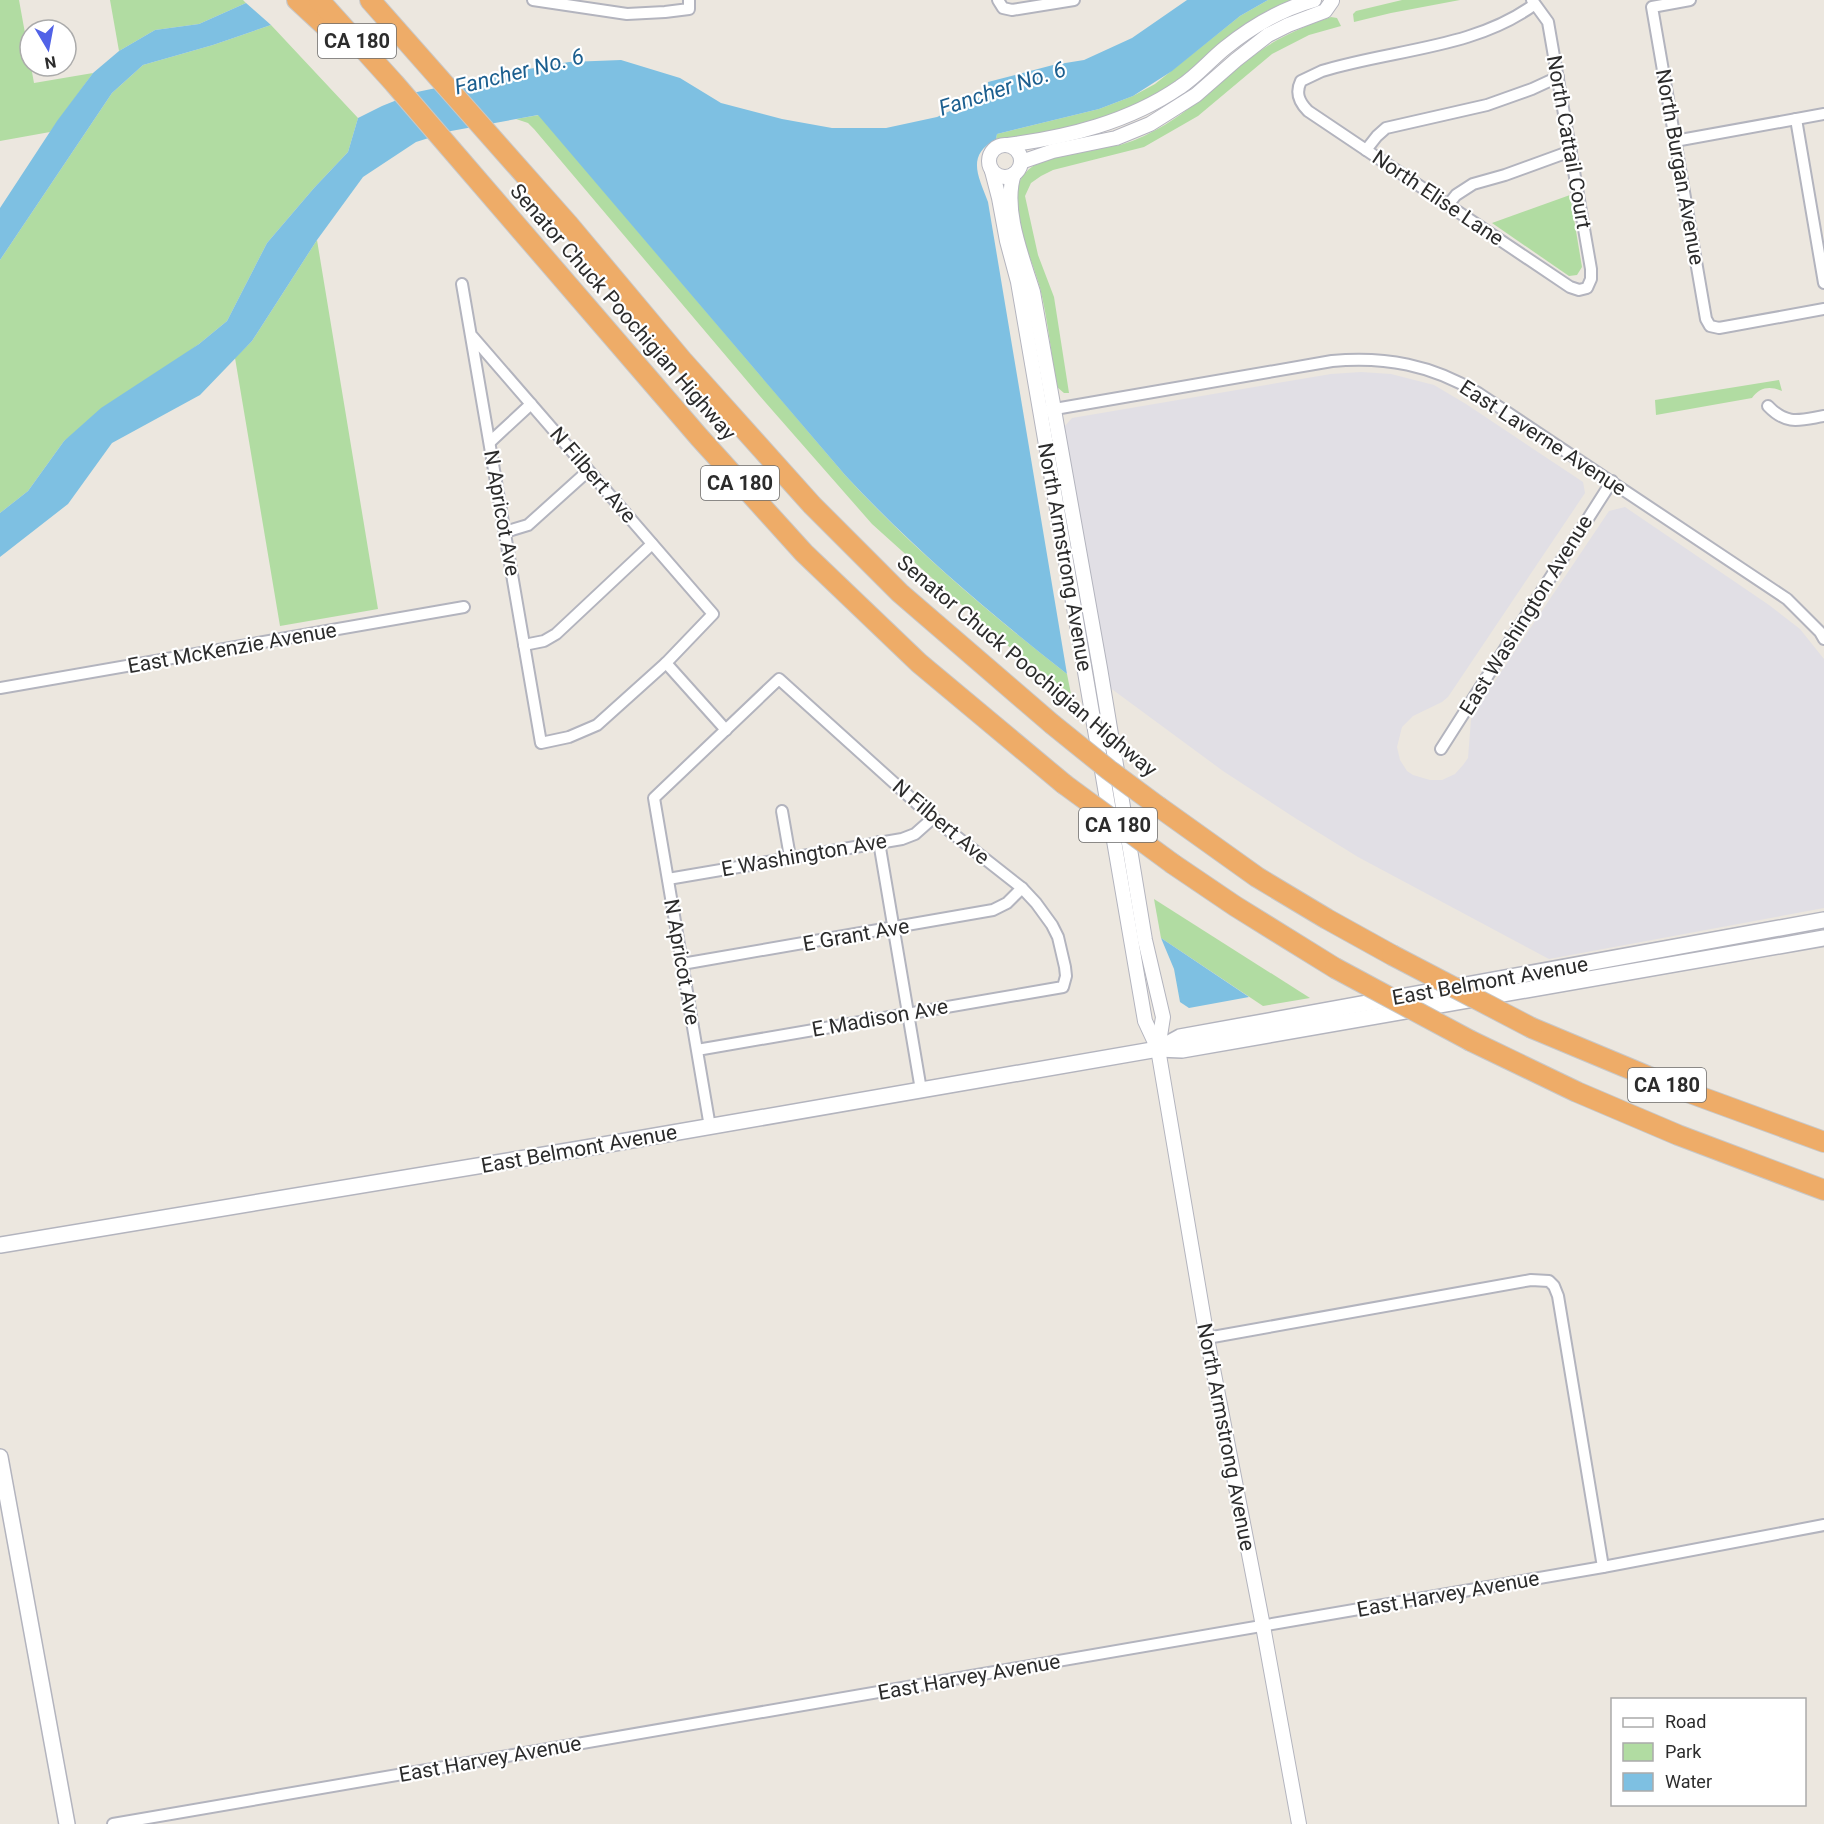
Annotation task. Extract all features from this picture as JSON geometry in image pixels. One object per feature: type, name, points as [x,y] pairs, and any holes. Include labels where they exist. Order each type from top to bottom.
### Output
[{"type":"highway","points":[[297,0],[368,70],[394,83]]},
{"type":"highway","name":"Senator Chuck Poochigian Highway","points":[[319,0],[394,83],[699,437],[804,553],[919,663],[1064,784],[1234,906],[1335,968],[1471,1041],[1568,1088],[1678,1135],[1824,1190]]},
{"type":"highway","name":"Senator Chuck Poochigian Highway","points":[[370,0],[492,138],[682,360],[812,505],[900,593],[1109,770],[1257,877],[1392,955],[1532,1028],[1671,1086],[1818,1139]]},
{"type":"highway","points":[[1678,1135],[1733,1165],[1824,1204]]},
{"type":"main road","name":"East Belmont Avenue","points":[[1158,1049],[1180,1037],[1824,920]]},
{"type":"main road","name":"East Belmont Avenue","points":[[0,1245],[1158,1049],[1182,1050],[1824,938]]},
{"type":"main road","points":[[0,1457],[67,1824]]},
{"type":"street","points":[[533,0],[627,14],[689,9],[689,0]]},
{"type":"street","points":[[998,0],[1003,8],[1012,10],[1074,0]]},
{"type":"street","points":[[1314,0],[1283,11],[1252,29],[1225,48],[1182,86],[1138,112],[1095,127],[996,147],[989,156],[989,166],[1000,176],[1053,151],[1116,138],[1150,124],[1196,95],[1268,35],[1325,11],[1333,0]]},
{"type":"street","name":"North Burgan Avenue","points":[[1690,0],[1652,7],[1706,318],[1710,326],[1719,328],[1824,309]]},
{"type":"street","name":"North Cattail Court","points":[[1534,2],[1548,22],[1591,269],[1591,279],[1587,288]]},
{"type":"street","name":"North Elise Lane","points":[[1534,2],[1519,16],[1490,30],[1322,71],[1301,81],[1298,94],[1308,111],[1570,287],[1579,290],[1587,288]]},
{"type":"street","points":[[1366,150],[1386,128],[1487,105],[1558,77]]},
{"type":"street","points":[[1675,141],[1824,114]]},
{"type":"street","points":[[1796,119],[1824,283]]},
{"type":"street","points":[[1008,145],[1019,152],[1017,168]]},
{"type":"street","points":[[1448,205],[1456,195],[1473,184],[1571,152]]},
{"type":"street","name":"North Armstrong Avenue","points":[[1017,168],[1010,195],[1011,207],[1017,238],[1033,292],[1047,410]]},
{"type":"street","name":"North Armstrong Avenue","points":[[992,171],[1047,410],[1100,668],[1145,940],[1163,1017],[1158,1049],[1207,1338],[1299,1824]]},
{"type":"street","name":"N Apricot Ave","points":[[462,284],[540,743],[569,737],[597,725],[666,663]]},
{"type":"street","name":"N Filbert Ave","points":[[472,336],[713,614],[666,663]]},
{"type":"street","name":"East Laverne Avenue","points":[[1047,410],[1332,361],[1376,359],[1421,368],[1469,387],[1787,599],[1820,632],[1824,639]]},
{"type":"street","points":[[490,442],[531,404]]},
{"type":"street","points":[[1768,406],[1785,420],[1824,416]]},
{"type":"street","points":[[505,532],[528,525],[588,471]]},
{"type":"street","name":"East Washington Avenue","points":[[1441,749],[1611,481]]},
{"type":"street","points":[[524,645],[544,641],[555,634],[652,544]]},
{"type":"street","name":"East McKenzie Avenue","points":[[0,688],[464,607]]},
{"type":"street","points":[[666,663],[726,730]]},
{"type":"street","name":"N Filbert Ave","points":[[726,730],[780,678],[933,818],[1022,888],[1036,903],[1058,937],[1065,967],[1064,987]]},
{"type":"street","name":"N Apricot Ave","points":[[710,1126],[654,798],[726,730]]},
{"type":"street","points":[[782,811],[790,857]]},
{"type":"street","name":"E Washington Ave","points":[[668,879],[915,834],[933,818]]},
{"type":"street","points":[[879,842],[921,1090]]},
{"type":"street","name":"E Grant Ave","points":[[682,964],[993,910],[1007,903],[1022,888]]},
{"type":"street","name":"E Madison Ave","points":[[697,1050],[1064,987]]},
{"type":"street","points":[[1207,1338],[1531,1280],[1549,1281],[1558,1296],[1603,1567]]},
{"type":"street","name":"East Harvey Avenue","points":[[113,1824],[1603,1567],[1824,1525]]},
{"type":"shaded area","points":[[1361,372],[1391,374],[1434,385],[1583,482],[1585,493],[1448,697],[1413,716],[1402,727],[1397,747],[1400,760],[1407,771],[1430,780],[1442,780],[1455,774],[1463,765],[1468,758],[1471,719],[1474,712],[1609,511],[1625,507],[1769,605],[1800,629],[1824,659],[1824,908],[1549,959],[1358,857],[1223,771],[1109,687],[1064,427],[1072,418],[1331,374]]},
{"type":"green space","points":[[0,0],[19,0],[22,18],[18,18],[18,78],[33,78],[34,83],[78,78],[78,76],[93,73],[50,132],[0,141]]},
{"type":"green space","points":[[110,0],[243,0],[246,3],[199,24],[155,30],[119,51]]},
{"type":"green space","points":[[1268,0],[1292,0],[1244,25],[1175,83],[1135,107],[1094,121],[1040,134],[996,139],[997,134],[1099,109],[1133,96],[1155,84],[1240,16]]},
{"type":"green space","points":[[1402,0],[1460,0],[1354,22],[1353,14],[1356,11]]},
{"type":"green space","points":[[1331,17],[1337,18],[1341,26],[1309,35],[1272,54],[1198,116],[1144,147],[1053,170],[1031,183],[1025,196],[1038,255],[1054,297],[1069,393],[1064,393],[1057,387],[1043,300],[1019,223],[1016,197],[1018,186],[1024,175],[1033,166],[1058,155],[1122,144],[1148,134],[1196,103],[1269,45],[1299,29]]},
{"type":"green space","points":[[271,25],[358,118],[348,152],[267,243],[227,321],[199,344],[64,441],[28,491],[0,513],[0,260],[112,93],[143,65]]},
{"type":"green space","points":[[539,115],[845,475],[952,579],[1067,674],[1071,694],[1003,642],[872,524],[759,395],[534,129],[528,123],[516,119]]},
{"type":"green space","points":[[1570,195],[1582,267],[1577,275],[1569,276],[1492,223]]},
{"type":"green space","points":[[317,240],[378,609],[280,626],[235,358],[252,341]]},
{"type":"green space","points":[[1779,380],[1782,391],[1766,388],[1752,398],[1656,415],[1655,400]]},
{"type":"green space","points":[[1154,899],[1310,998],[1263,1006],[1161,938]]},
{"type":"water","name":"Fancher No. 6","points":[[1187,0],[1268,0],[1240,16],[1172,71],[1133,96],[1099,109],[997,134],[996,139],[987,145],[978,159],[978,175],[988,202],[1067,674],[952,579],[845,475],[538,115],[451,131],[416,142],[363,177],[317,240],[252,341],[200,395],[112,443],[68,504],[0,557],[0,513],[28,491],[64,441],[101,408],[199,344],[227,321],[267,243],[348,152],[358,118],[382,106],[417,92],[517,71],[569,62],[621,60],[680,78],[721,103],[782,119],[832,128],[886,128],[937,117],[989,93],[988,82],[1053,65],[1084,60],[1132,38]]},
{"type":"water","points":[[246,3],[271,25],[143,65],[112,93],[0,260],[0,208],[57,121],[93,73],[119,51],[155,30],[199,24]]},
{"type":"water","points":[[1161,938],[1249,997],[1189,1008],[1180,1002],[1174,969]]}]
